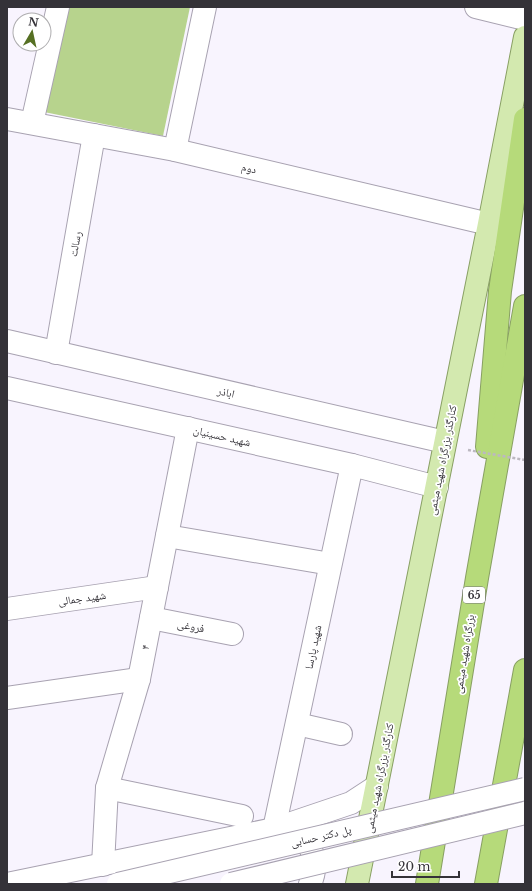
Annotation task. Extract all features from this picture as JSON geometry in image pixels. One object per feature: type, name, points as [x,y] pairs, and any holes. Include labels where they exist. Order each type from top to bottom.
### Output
[{"type":"highway","points":[[477,578],[500,291],[525,119]]},
{"type":"highway","name":"بزرگراه شهید میثمی","points":[[427,884],[477,578],[525,306]]},
{"type":"highway","points":[[486,884],[525,670]]},
{"type":"main road","name":"کنارگذر بزرگراه شهید میثمی","points":[[357,884],[437,487],[525,37]]},
{"type":"street","points":[[32,123],[58,7]]},
{"type":"street","points":[[175,150],[205,7]]},
{"type":"street","points":[[476,7],[525,18]]},
{"type":"street","name":"دوم","points":[[7,118],[175,150],[489,224]]},
{"type":"street","name":"رسالت","points":[[56,353],[94,135]]},
{"type":"street","name":"اباذر","points":[[7,341],[445,442]]},
{"type":"street","name":"شهید حسینیان","points":[[7,388],[352,465],[437,487]]},
{"type":"street","name":"۴","points":[[103,865],[108,788],[139,679],[188,428]]},
{"type":"street","name":"شهید پارسا","points":[[282,827],[297,724],[352,465]]},
{"type":"street","points":[[167,536],[318,562]]},
{"type":"street","name":"شهید جمالی","points":[[7,609],[157,588]]},
{"type":"street","name":"فروغی","points":[[151,618],[232,634]]},
{"type":"street","points":[[7,698],[139,679]]},
{"type":"street","points":[[297,724],[341,734]]},
{"type":"street","points":[[7,884],[282,827],[351,803],[377,786]]},
{"type":"street","points":[[108,788],[242,816]]},
{"type":"street","name":"پل دکتر حسابی","points":[[118,884],[525,789]]},
{"type":"street","points":[[231,884],[525,814]]},
{"type":"street","points":[[282,827],[302,834],[311,848],[314,863],[310,884]]},
{"type":"path","points":[[468,450],[525,460]]},
{"type":"green space","points":[[67,7],[190,7],[163,136],[44,112]]}]
